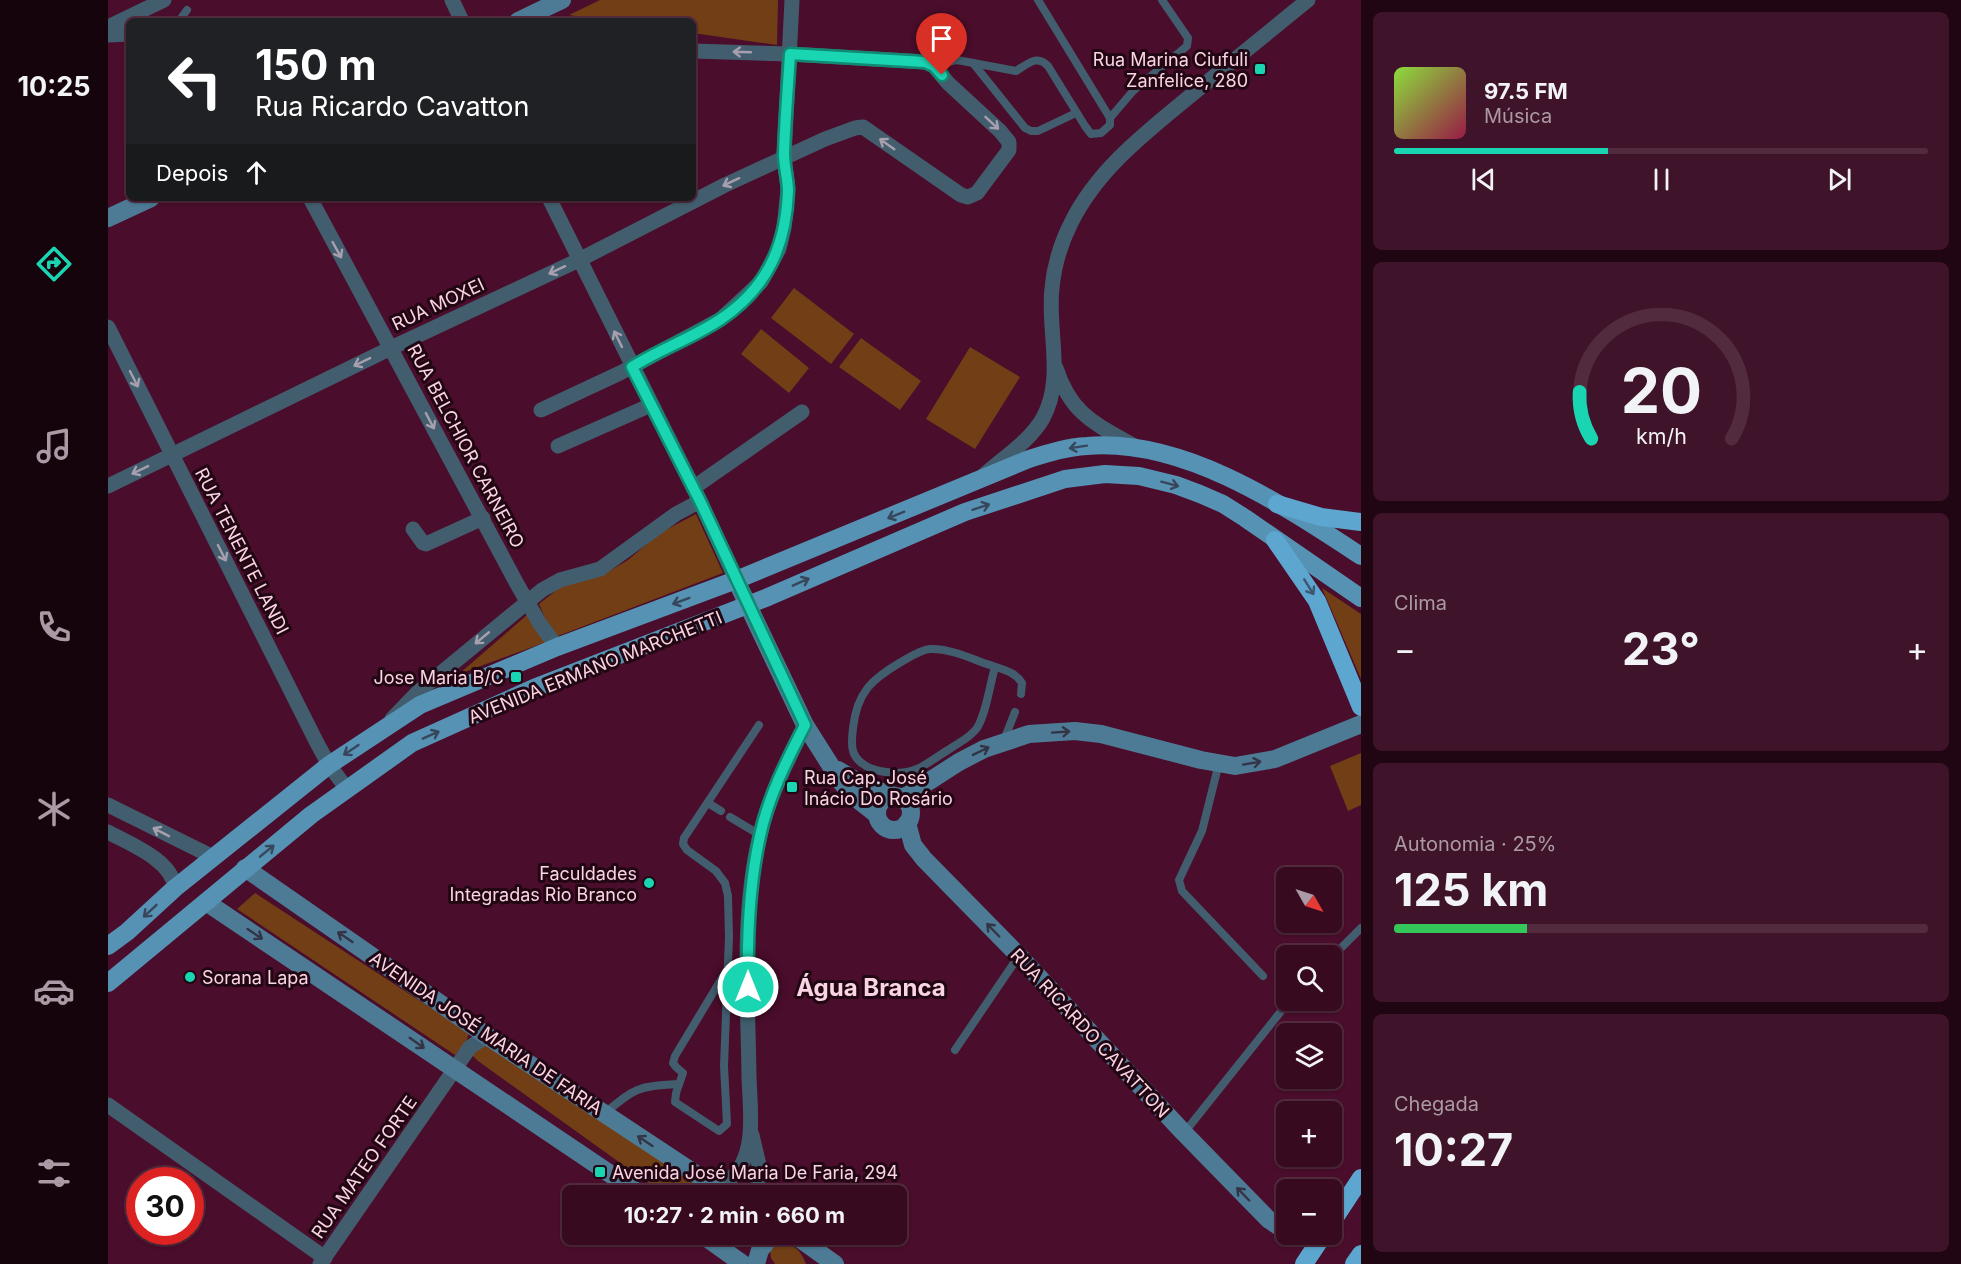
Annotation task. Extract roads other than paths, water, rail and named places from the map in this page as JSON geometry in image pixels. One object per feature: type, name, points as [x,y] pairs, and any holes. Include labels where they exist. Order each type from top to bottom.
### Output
[{"type":"highway","points":[[1277,504],[1321,517],[1361,522]]},
{"type":"highway","points":[[1275,540],[1317,601],[1361,706]]},
{"type":"highway","points":[[1342,1207],[1361,1178]]},
{"type":"highway","points":[[1304,1264],[1317,1245]]},
{"type":"highway","points":[[1354,1264],[1361,1254]]},
{"type":"main road","name":"AVENIDA ERMANO MARCHETTI","points":[[108,946],[127,932],[175,888],[329,765],[420,705],[557,647],[736,580],[1029,459],[1087,446],[1137,448],[1199,463],[1277,504],[1361,556]]},
{"type":"main road","name":"AVENIDA ERMANO MARCHETTI","points":[[108,983],[117,971],[206,902],[245,868],[347,789],[412,744],[534,688],[747,605],[965,512],[1065,479],[1105,474],[1139,476],[1176,485],[1200,494],[1223,504],[1361,598]]},
{"type":"street","points":[[127,18],[164,0]]},
{"type":"street","points":[[452,0],[461,18]]},
{"type":"street","points":[[526,18],[562,0]]},
{"type":"street","points":[[540,410],[632,367],[721,319],[761,282],[779,249],[784,228],[788,189],[784,158],[792,0]]},
{"type":"street","points":[[977,482],[1027,438],[1043,417],[1051,396],[1054,362],[1052,289],[1057,258],[1071,222],[1107,170],[1135,142],[1302,2]]},
{"type":"street","points":[[108,27],[126,18]]},
{"type":"street","points":[[108,35],[126,34]]},
{"type":"street","points":[[696,51],[925,62],[934,66]]},
{"type":"street","name":"RUA MOXEI","points":[[696,200],[825,139],[855,128],[863,128],[961,195],[972,196],[977,193],[1008,153],[1009,141],[934,66]]},
{"type":"street","points":[[108,218],[145,201]]},
{"type":"street","name":"RUA BELCHIOR CARNEIRO","points":[[312,201],[528,601],[557,647]]},
{"type":"street","points":[[550,201],[696,495],[805,725],[853,796],[876,814],[881,825],[898,830],[959,762]]},
{"type":"street","name":"RUA MOXEI","points":[[108,486],[391,348],[579,260],[694,201]]},
{"type":"street","name":"RUA TENENTE LANDI","points":[[108,327],[329,765],[347,789]]},
{"type":"street","points":[[1054,362],[1062,387],[1081,411],[1092,422],[1137,448]]},
{"type":"street","points":[[558,446],[651,405]]},
{"type":"street","points":[[382,729],[418,692],[542,590],[560,580],[600,569],[618,558],[802,412]]},
{"type":"street","points":[[413,529],[426,544],[483,518]]},
{"type":"street","points":[[876,814],[882,799],[898,796],[959,762],[1004,741],[1029,734],[1075,731],[1101,734],[1201,760],[1234,766],[1275,759],[1361,724]]},
{"type":"street","points":[[705,1181],[729,1180],[736,1174],[745,1159],[750,1129],[748,952],[750,898],[760,835],[771,798],[805,725]]},
{"type":"street","points":[[830,764],[867,787],[898,796],[909,805],[909,819]]},
{"type":"street","points":[[108,805],[213,857]]},
{"type":"street","name":"RUA RICARDO CAVATTON","points":[[909,819],[914,845],[924,859],[1019,956],[1184,1133],[1276,1224]]},
{"type":"street","points":[[108,832],[148,854],[162,865],[172,876],[175,888]]},
{"type":"street","name":"AVENIDA JOSÉ MARIA DE FARIA","points":[[245,868],[487,1036],[711,1185]]},
{"type":"street","points":[[206,902],[627,1185]]},
{"type":"street","name":"RUA MATEO FORTE","points":[[323,1261],[470,1047],[487,1036]]},
{"type":"street","name":"RUA MATEO FORTE","points":[[440,1092],[474,1081]]},
{"type":"street","points":[[108,1105],[323,1261]]},
{"type":"street","points":[[750,1129],[759,1165],[758,1185]]},
{"type":"street","points":[[716,1245],[743,1264]]},
{"type":"street","points":[[756,1264],[764,1245]]},
{"type":"street","points":[[803,1245],[814,1257],[835,1264]]},
{"type":"lane","points":[[1110,118],[1132,91],[1187,46],[1188,38],[1162,0]]},
{"type":"lane","points":[[934,66],[957,60],[1016,71],[1035,59],[1041,60],[1048,66],[1076,114],[1091,134],[1095,135],[1108,128],[1110,118],[1041,1]]},
{"type":"lane","points":[[181,18],[187,10]]},
{"type":"lane","points":[[973,63],[1018,120],[1031,131],[1038,131],[1076,114]]},
{"type":"lane","points":[[995,667],[978,727],[970,736],[917,769],[902,773],[877,770],[868,767],[853,752],[854,723],[862,696],[868,685],[878,676],[921,651],[930,649],[969,658],[995,667],[1018,676],[1022,683],[1021,694]]},
{"type":"lane","points":[[1004,741],[1015,712]]},
{"type":"lane","points":[[728,968],[673,1063],[683,1073],[675,1102],[716,1131],[725,1128],[727,1124],[724,1066],[728,968],[728,896],[725,883],[716,871],[687,850],[683,844],[684,838],[759,725]]},
{"type":"lane","points":[[1219,763],[1202,831],[1179,880],[1182,891],[1263,976]]},
{"type":"lane","points":[[708,803],[721,811]]},
{"type":"lane","points":[[730,817],[760,835]]},
{"type":"lane","points":[[1342,947],[1361,928]]},
{"type":"lane","points":[[108,952],[127,932]]},
{"type":"lane","points":[[955,1050],[1019,956]]},
{"type":"lane","points":[[1184,1133],[1281,1011]]},
{"type":"lane","points":[[604,1114],[630,1092],[641,1088],[679,1084]]},
{"type":"place","name":"Rua Marina Ciufuli Zanfelice, 280","points":[[1260,69]]},
{"type":"place","name":"Jose Maria B/C","points":[[516,677]]},
{"type":"place","name":"Rua Cap. José Inácio Do Rosário","points":[[792,787]]},
{"type":"place","name":"Faculdades Integradas Rio Branco","points":[[649,883]]},
{"type":"place","name":"Sorana Lapa","points":[[190,977]]},
{"type":"place","name":"Avenida José Maria De Faria, 294","points":[[600,1172]]},
{"type":"district","name":"Água Branca","points":[[871,987]]}]
